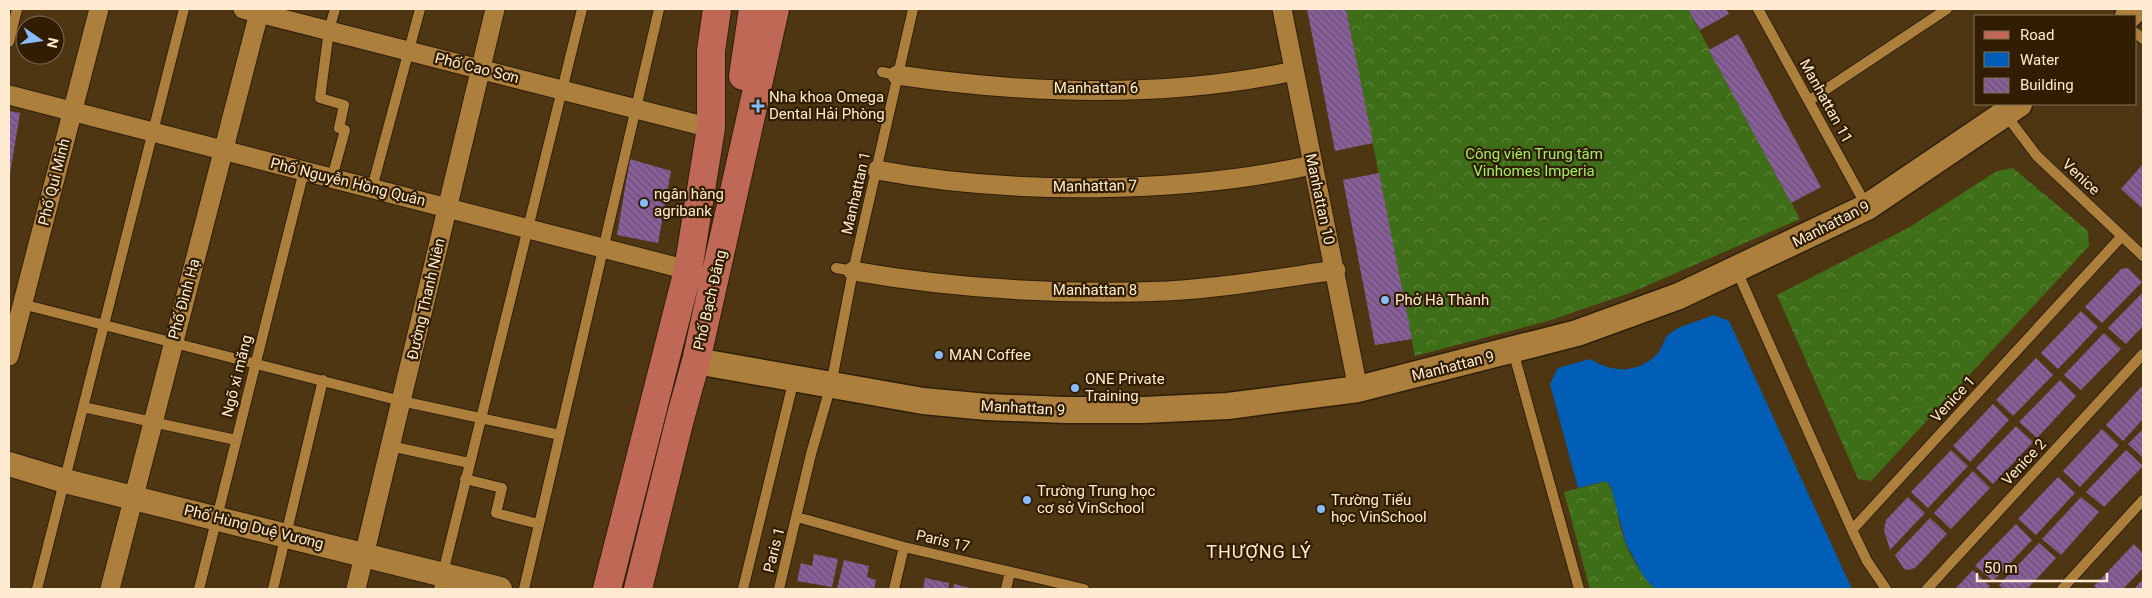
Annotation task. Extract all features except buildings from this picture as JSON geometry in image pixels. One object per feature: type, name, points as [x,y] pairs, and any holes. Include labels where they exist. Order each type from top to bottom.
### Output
[{"type":"main road","name":"Phố Bạch Đằng","points":[[607,589],[688,270],[712,128],[711,51],[717,9]]},
{"type":"main road","points":[[712,128],[724,53],[736,9]]},
{"type":"main road","points":[[738,172],[739,106],[753,9]]},
{"type":"main road","name":"Phố Bạch Đằng","points":[[638,589],[696,362],[775,9]]},
{"type":"main road","name":"Manhattan 9","points":[[696,362],[923,401],[987,407],[1143,410],[1228,406],[1358,389],[1513,351],[1634,314],[1737,271],[1867,208],[2012,109]]},
{"type":"street","name":"Phố Qui Minh","points":[[9,356],[99,9]]},
{"type":"street","name":"Đường Thanh Niên","points":[[356,589],[495,9]]},
{"type":"street","name":"Manhattan 10","points":[[1282,9],[1312,165],[1336,270],[1358,389]]},
{"type":"street","name":"Phố Cao Sơn","points":[[254,10],[712,128]]},
{"type":"street","name":"Phố Đình Hạ","points":[[110,589],[223,150],[254,10]]},
{"type":"street","name":"Manhattan 6","points":[[890,74],[981,85],[1107,90],[1194,86],[1252,80],[1294,71]]},
{"type":"street","name":"Phố Nguyễn Hồng Quân","points":[[9,95],[688,270]]},
{"type":"street","name":"Manhattan 7","points":[[876,170],[910,176],[1064,187],[1212,180],[1272,174],[1312,165]]},
{"type":"street","name":"Manhattan 8","points":[[844,269],[924,282],[1076,292],[1168,290],[1336,270]]},
{"type":"street","name":"Phố Hùng Duệ Vương","points":[[9,464],[65,481],[365,554],[440,582],[500,589]]},
{"type":"lane","points":[[9,42],[16,9]]},
{"type":"lane","points":[[37,589],[184,9]]},
{"type":"lane","points":[[332,178],[345,130],[339,128],[344,105],[320,98],[329,30],[335,9]]},
{"type":"lane","points":[[372,188],[420,9]]},
{"type":"lane","points":[[440,582],[582,9]]},
{"type":"lane","points":[[524,589],[659,9]]},
{"type":"lane","name":"Manhattan 1","points":[[831,385],[844,269],[876,170],[890,74],[913,9]]},
{"type":"lane","name":"Manhattan 11","points":[[1760,9],[1867,208]]},
{"type":"lane","points":[[1810,100],[1947,9]]},
{"type":"lane","name":"Venice","points":[[2012,109],[2037,156],[2143,256]]},
{"type":"lane","name":"Ngõ xi măng","points":[[199,589],[304,171]]},
{"type":"lane","name":"Venice 1","points":[[1852,530],[2094,269],[2122,236]]},
{"type":"lane","points":[[1737,271],[1852,530],[1867,561],[1886,589]]},
{"type":"lane","points":[[22,304],[401,401],[560,435]]},
{"type":"lane","points":[[1513,351],[1580,589]]},
{"type":"lane","name":"Venice 2","points":[[1927,589],[2143,354]]},
{"type":"lane","points":[[744,589],[794,378]]},
{"type":"lane","points":[[274,589],[323,380]]},
{"type":"lane","name":"Paris 1","points":[[780,589],[831,385]]},
{"type":"lane","points":[[83,407],[236,440]]},
{"type":"lane","points":[[390,446],[469,463]]},
{"type":"lane","points":[[466,479],[502,488],[496,513],[539,524]]},
{"type":"lane","points":[[2062,589],[2143,500]]},
{"type":"lane","name":"Paris 17","points":[[797,517],[904,547],[1084,589]]},
{"type":"lane","points":[[894,589],[904,547]]},
{"type":"lane","points":[[1006,589],[1010,572]]},
{"type":"green space","name":"Công viên Trung tâm Vinhomes Imperia","points":[[1346,9],[1688,9],[1800,219],[1630,293],[1548,321],[1415,356]]},
{"type":"green space","points":[[2013,168],[2088,231],[2089,246],[1871,481],[1858,479],[1777,295],[1908,228],[1997,171]]},
{"type":"green space","points":[[1606,481],[1615,498],[1619,523],[1626,545],[1644,576],[1655,589],[1590,589],[1564,492]]},
{"type":"water","points":[[1713,315],[1729,321],[1852,589],[1655,589],[1644,577],[1626,544],[1611,487],[1606,481],[1578,488],[1550,384],[1558,368],[1590,359],[1598,364],[1616,369],[1634,368],[1651,360],[1658,353],[1668,335],[1684,326]]},
{"type":"place","name":"Nha khoa Omega Dental Hải Phòng","points":[[758,106]]},
{"type":"place","name":"ngân hàng agribank","points":[[644,203]]},
{"type":"place","name":"Phở Hà Thành","points":[[1385,300]]},
{"type":"place","name":"MAN Coffee","points":[[939,355]]},
{"type":"place","name":"ONE Private Training","points":[[1075,388]]},
{"type":"place","name":"Trường Trung học cơ sở VinSchool","points":[[1027,500]]},
{"type":"place","name":"Trường Tiểu học VinSchool","points":[[1321,509]]},
{"type":"district","name":"THƯỢNG LÝ","points":[[1259,552]]}]
